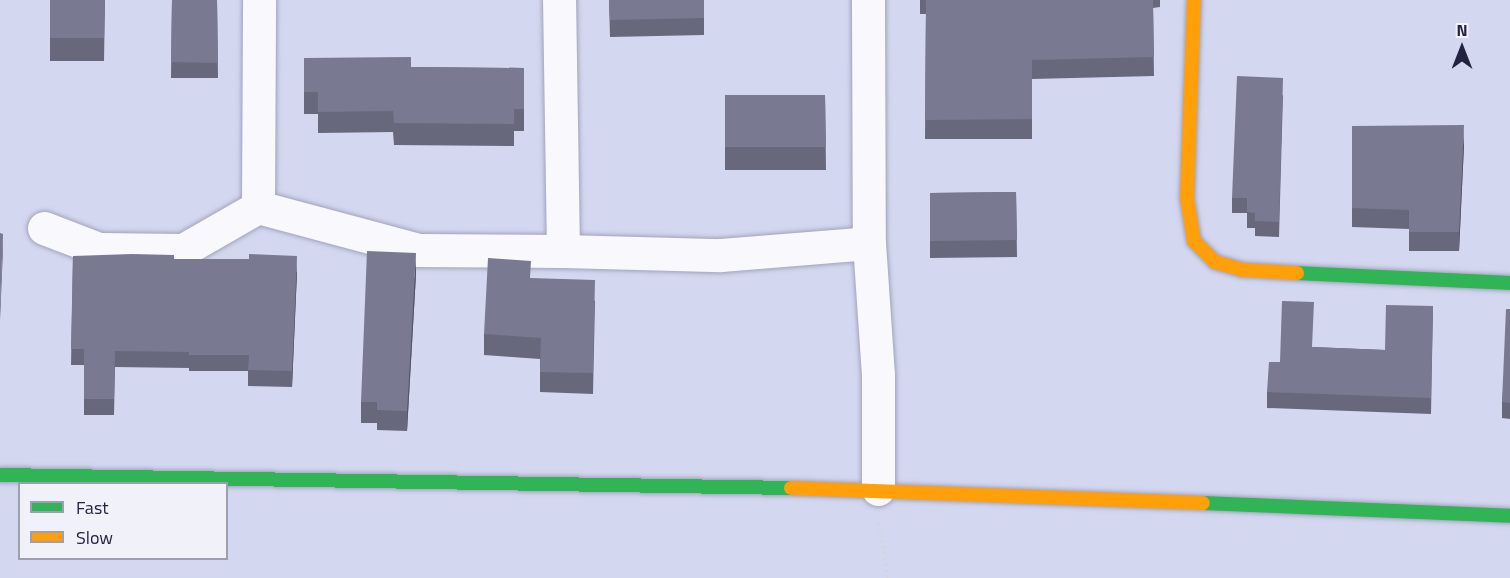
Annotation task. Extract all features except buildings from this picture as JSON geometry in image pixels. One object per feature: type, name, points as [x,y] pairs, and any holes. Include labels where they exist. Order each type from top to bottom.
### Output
[{"type":"street","points":[[258,207],[259,0]]},
{"type":"street","points":[[559,0],[563,251]]},
{"type":"street","points":[[868,0],[869,243],[878,375],[878,489]]},
{"type":"street","points":[[1194,0],[1187,198],[1194,240],[1215,262],[1243,270],[1510,283]]},
{"type":"street","points":[[44,228],[99,249],[183,250],[258,207],[418,250],[722,255],[869,243]]},
{"type":"street","points":[[0,475],[878,489],[1510,516]]},
{"type":"path","points":[[878,489],[878,534],[889,578]]},
{"type":"traffic: fast","points":[[1297,273],[1510,283]]},
{"type":"traffic: fast","points":[[0,475],[791,488]]},
{"type":"traffic: fast","points":[[1203,503],[1510,516]]},
{"type":"traffic: slow","points":[[1194,0],[1187,198],[1194,241],[1215,262],[1243,270],[1297,273]]},
{"type":"traffic: slow","points":[[791,488],[1203,503]]}]
